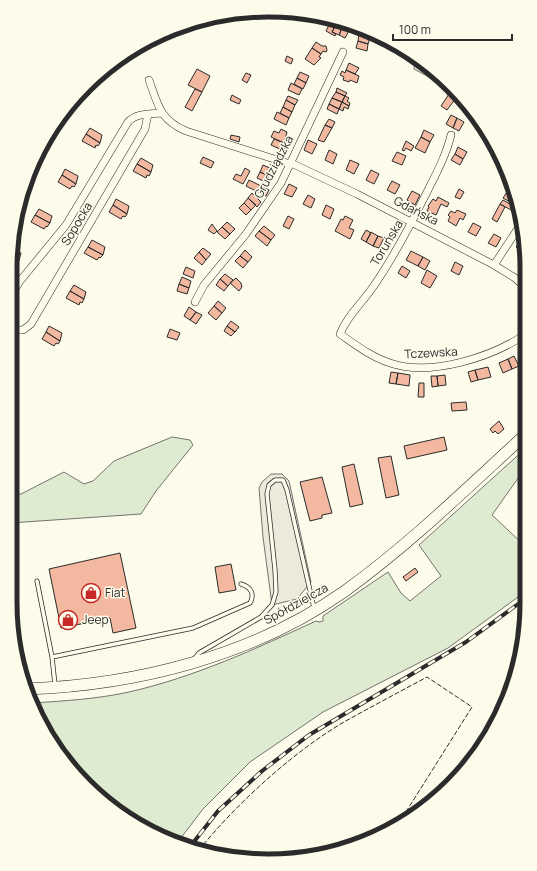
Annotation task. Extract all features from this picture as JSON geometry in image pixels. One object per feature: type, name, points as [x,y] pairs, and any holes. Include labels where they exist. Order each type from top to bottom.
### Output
[{"type":"main road","name":"Spółdzielcza","points":[[32,690],[112,681],[191,663],[249,643],[316,612],[386,559],[441,512],[520,440]]},
{"type":"street","name":"Grudziądzka","points":[[195,302],[204,285],[246,234],[268,203],[290,164],[343,52]]},
{"type":"street","name":"Gdańska","points":[[149,80],[161,113],[172,124],[186,131],[290,164],[412,222],[494,265],[520,283]]},
{"type":"street","name":"Sopocka","points":[[17,288],[66,225],[128,122],[134,117],[161,113]]},
{"type":"street","name":"Sopocka","points":[[17,330],[23,330],[31,324],[145,129],[148,114]]},
{"type":"street","name":"Toruńska","points":[[340,334],[344,324],[385,269],[412,222],[447,153],[451,135]]},
{"type":"street","points":[[494,265],[517,230]]},
{"type":"street","name":"Tczewska","points":[[340,334],[368,354],[384,361],[402,366],[414,367],[470,361],[488,355],[520,337]]},
{"type":"lane","points":[[191,663],[199,653],[261,617],[272,605],[276,592],[267,494],[269,485],[275,480],[282,480],[287,490],[316,612]]},
{"type":"lane","points":[[37,581],[52,657],[56,688]]},
{"type":"lane","points":[[52,657],[193,628],[250,603],[253,598],[252,592],[250,588],[241,584]]},
{"type":"green space","points":[[414,64],[436,81],[414,69]]},
{"type":"green space","points":[[172,437],[190,440],[193,445],[156,491],[141,514],[17,523],[17,495],[64,472],[84,484],[93,481],[114,461]]},
{"type":"green space","points":[[520,453],[520,475],[492,515],[520,541],[520,596],[448,648],[323,712],[250,762],[203,809],[181,838],[157,828],[129,812],[103,792],[69,756],[59,742],[38,703],[80,699],[129,692],[177,679],[247,652],[316,621],[323,621],[323,616],[388,572],[401,593],[410,601],[441,576],[419,545]]},
{"type":"shaded area","points":[[271,474],[282,474],[289,481],[311,582],[297,599],[272,605],[263,537],[259,488],[262,482]]},
{"type":"building","points":[[329,25],[335,26],[332,32],[336,34],[335,36],[326,31]]},
{"type":"building","points":[[335,26],[342,28],[339,35],[332,32]]},
{"type":"building","points":[[342,28],[349,30],[345,38],[339,35]]},
{"type":"building","points":[[359,34],[370,38],[368,44],[358,41]]},
{"type":"building","points":[[358,41],[368,44],[367,51],[356,48]]},
{"type":"building","points":[[316,42],[322,46],[326,46],[326,52],[323,51],[321,54],[312,48]]},
{"type":"building","points":[[312,48],[321,54],[319,57],[321,58],[314,65],[305,59]]},
{"type":"building","points":[[287,56],[293,59],[291,64],[285,61]]},
{"type":"building","points":[[349,63],[359,68],[355,74],[346,70]]},
{"type":"building","points":[[197,69],[210,76],[202,92],[188,85]]},
{"type":"building","points":[[346,70],[359,76],[357,83],[350,80],[349,82],[343,80],[344,77],[340,75],[342,71],[345,73]]},
{"type":"building","points":[[300,72],[309,76],[306,83],[297,78]]},
{"type":"building","points":[[246,73],[251,75],[247,83],[242,80]]},
{"type":"building","points":[[297,78],[306,83],[303,89],[294,84]]},
{"type":"building","points":[[291,83],[302,89],[299,95],[288,90]]},
{"type":"building","points":[[337,88],[347,93],[345,96],[336,92]]},
{"type":"building","points":[[195,89],[202,92],[192,111],[185,107]]},
{"type":"building","points":[[336,92],[345,96],[342,102],[332,98]]},
{"type":"building","points":[[449,94],[455,100],[447,110],[441,106]]},
{"type":"building","points":[[232,95],[241,100],[239,104],[230,100]]},
{"type":"building","points":[[288,96],[298,100],[295,105],[286,100]]},
{"type":"building","points":[[345,96],[349,98],[347,101],[350,103],[349,106],[342,102]]},
{"type":"building","points":[[332,98],[342,102],[339,109],[329,104]]},
{"type":"building","points":[[286,100],[295,105],[292,112],[283,107]]},
{"type":"building","points":[[342,102],[349,106],[348,109],[344,107],[343,111],[339,109]]},
{"type":"building","points":[[329,104],[339,109],[337,114],[327,109]]},
{"type":"building","points":[[283,107],[292,112],[289,118],[280,113]]},
{"type":"building","points":[[277,112],[289,118],[286,125],[274,119]]},
{"type":"building","points":[[451,115],[457,118],[453,128],[446,124]]},
{"type":"building","points":[[457,118],[464,122],[459,131],[453,128]]},
{"type":"building","points":[[329,119],[335,122],[332,128],[325,125]]},
{"type":"building","points":[[325,125],[332,128],[324,142],[318,140]]},
{"type":"building","points":[[90,128],[102,135],[100,143],[86,134]]},
{"type":"building","points":[[281,129],[287,132],[284,143],[271,137],[274,131],[279,133]]},
{"type":"building","points":[[424,130],[434,135],[430,142],[421,137]]},
{"type":"building","points":[[86,134],[100,143],[98,146],[96,145],[95,148],[82,141]]},
{"type":"building","points":[[231,135],[240,137],[239,142],[230,139]]},
{"type":"building","points":[[421,137],[430,142],[425,153],[415,148]]},
{"type":"building","points":[[274,139],[284,143],[284,151],[271,145]]},
{"type":"building","points":[[308,140],[317,144],[312,154],[304,150]]},
{"type":"building","points":[[406,141],[414,146],[411,151],[406,148],[404,151],[402,150]]},
{"type":"building","points":[[458,147],[467,152],[463,159],[455,154]]},
{"type":"building","points":[[329,150],[337,154],[333,164],[325,160]]},
{"type":"building","points":[[397,152],[406,156],[402,165],[392,161]]},
{"type":"building","points":[[455,154],[463,159],[460,165],[451,160]]},
{"type":"building","points":[[203,157],[214,162],[211,168],[200,163]]},
{"type":"building","points":[[141,158],[153,165],[151,172],[137,164]]},
{"type":"building","points":[[350,160],[359,164],[354,174],[346,170]]},
{"type":"building","points":[[137,164],[151,172],[149,176],[147,175],[146,178],[133,171]]},
{"type":"building","points":[[263,165],[272,169],[269,176],[260,172]]},
{"type":"building","points":[[245,168],[250,171],[243,184],[233,179],[236,174],[241,176]]},
{"type":"building","points":[[65,169],[78,176],[76,184],[62,175]]},
{"type":"building","points":[[371,170],[379,174],[374,184],[366,180]]},
{"type":"building","points":[[260,172],[269,176],[266,182],[257,178]]},
{"type":"building","points":[[62,175],[76,184],[74,187],[72,186],[70,189],[58,182]]},
{"type":"building","points":[[249,180],[269,190],[266,196],[246,186]]},
{"type":"building","points":[[392,181],[400,185],[395,194],[387,190]]},
{"type":"building","points":[[289,184],[297,188],[292,197],[284,194]]},
{"type":"building","points":[[459,189],[464,192],[460,199],[455,197]]},
{"type":"building","points":[[412,191],[420,195],[415,205],[407,200]]},
{"type":"building","points":[[508,191],[511,202],[503,198]]},
{"type":"building","points":[[252,193],[261,202],[257,207],[248,198]]},
{"type":"building","points":[[308,195],[315,199],[311,208],[303,204]]},
{"type":"building","points":[[438,197],[449,203],[447,207],[441,204],[436,215],[427,211],[428,206],[433,199],[436,201]]},
{"type":"building","points":[[248,198],[256,205],[251,210],[244,203]]},
{"type":"building","points":[[116,199],[129,206],[127,214],[113,205]]},
{"type":"building","points":[[503,200],[511,205],[513,211],[500,204]]},
{"type":"building","points":[[244,203],[251,210],[246,215],[239,208]]},
{"type":"building","points":[[500,204],[505,207],[497,222],[492,219]]},
{"type":"building","points":[[113,205],[127,214],[125,217],[123,216],[121,219],[109,212]]},
{"type":"building","points":[[326,205],[334,209],[330,219],[322,215]]},
{"type":"building","points":[[39,209],[52,216],[50,223],[35,215]]},
{"type":"building","points":[[457,210],[466,214],[463,220],[460,218],[456,226],[448,221],[450,217],[448,215],[451,211],[455,213]]},
{"type":"building","points":[[35,215],[50,223],[44,229],[31,222]]},
{"type":"building","points":[[288,216],[294,219],[289,229],[283,226]]},
{"type":"building","points":[[345,216],[353,220],[349,228],[354,230],[350,239],[335,231],[341,219],[343,220]]},
{"type":"building","points":[[227,222],[235,229],[230,234],[222,227]]},
{"type":"building","points":[[473,223],[481,227],[476,236],[468,232]]},
{"type":"building","points":[[212,224],[217,231],[214,234],[208,230]]},
{"type":"building","points":[[264,226],[275,235],[271,240],[259,231]]},
{"type":"building","points":[[222,227],[230,234],[225,239],[217,232]]},
{"type":"building","points":[[366,230],[371,233],[366,242],[361,239]]},
{"type":"building","points":[[259,231],[271,240],[267,246],[255,236]]},
{"type":"building","points":[[371,232],[378,236],[373,246],[366,242]]},
{"type":"building","points":[[494,234],[501,238],[496,247],[488,243]]},
{"type":"building","points":[[378,236],[384,238],[379,248],[373,246]]},
{"type":"building","points":[[92,240],[105,247],[103,255],[88,247]]},
{"type":"building","points":[[88,247],[103,255],[97,260],[84,253]]},
{"type":"building","points":[[203,248],[211,254],[206,260],[199,252]]},
{"type":"building","points":[[245,250],[252,257],[248,262],[240,256]]},
{"type":"building","points":[[18,251],[21,253],[19,261],[17,260]]},
{"type":"building","points":[[411,251],[423,257],[418,266],[406,260]]},
{"type":"building","points":[[199,252],[206,260],[202,265],[194,258]]},
{"type":"building","points":[[240,256],[248,262],[243,268],[235,261]]},
{"type":"building","points":[[423,257],[430,261],[425,270],[418,266]]},
{"type":"building","points":[[455,262],[463,266],[459,275],[451,271]]},
{"type":"building","points":[[402,266],[410,271],[406,278],[398,273]]},
{"type":"building","points":[[186,267],[195,271],[193,278],[183,274]]},
{"type":"building","points":[[427,270],[437,276],[430,288],[421,283]]},
{"type":"building","points":[[225,274],[233,280],[228,286],[220,279]]},
{"type":"building","points":[[182,277],[191,281],[189,288],[179,284]]},
{"type":"building","points":[[236,278],[241,283],[242,287],[239,291],[230,283]]},
{"type":"building","points":[[220,279],[228,286],[224,291],[216,285]]},
{"type":"building","points":[[179,284],[189,288],[187,294],[177,291]]},
{"type":"building","points":[[74,285],[86,292],[84,299],[70,291]]},
{"type":"building","points":[[70,291],[84,299],[82,303],[80,302],[79,305],[66,298]]},
{"type":"building","points":[[218,301],[226,308],[222,313],[214,306]]},
{"type":"building","points":[[214,306],[222,313],[216,320],[208,313]]},
{"type":"building","points":[[189,307],[196,312],[190,320],[184,316]]},
{"type":"building","points":[[196,312],[202,315],[196,324],[190,320]]},
{"type":"building","points":[[231,321],[239,327],[235,332],[227,326]]},
{"type":"building","points":[[49,326],[62,333],[60,341],[46,332]]},
{"type":"building","points":[[227,326],[235,332],[231,336],[224,331]]},
{"type":"building","points":[[170,329],[180,333],[177,340],[167,337]]},
{"type":"building","points":[[46,332],[60,341],[58,344],[56,343],[54,346],[42,339]]},
{"type":"building","points":[[514,356],[519,366],[512,369],[508,359]]},
{"type":"building","points":[[508,359],[512,369],[503,373],[499,363]]},
{"type":"building","points":[[488,367],[491,377],[478,380],[475,370]]},
{"type":"building","points":[[475,370],[478,380],[471,382],[468,372]]},
{"type":"building","points":[[391,372],[398,373],[396,384],[389,383]]},
{"type":"building","points":[[398,373],[410,375],[409,386],[396,384]]},
{"type":"building","points":[[445,375],[446,385],[438,386],[437,376]]},
{"type":"building","points":[[431,376],[437,376],[438,386],[432,387]]},
{"type":"building","points":[[419,383],[424,383],[424,397],[418,397]]},
{"type":"building","points":[[466,402],[467,410],[452,411],[451,403]]},
{"type":"building","points":[[499,421],[504,429],[498,434],[495,431],[493,433],[490,429]]},
{"type":"building","points":[[444,437],[447,450],[407,459],[404,446]]},
{"type":"building","points":[[391,456],[399,495],[386,498],[378,458]]},
{"type":"building","points":[[354,464],[363,504],[350,507],[342,467]]},
{"type":"building","points":[[322,477],[332,513],[322,515],[322,518],[310,521],[300,482]]},
{"type":"building","name":"Fiat","points":[[120,553],[136,628],[113,633],[110,618],[61,628],[49,569]]},
{"type":"building","points":[[231,564],[236,590],[219,593],[215,567]]},
{"type":"building","points":[[415,568],[418,572],[406,581],[403,577]]},
{"type":"railway","points":[[193,842],[218,811],[262,771],[309,735],[466,642],[520,603]]},
{"type":"fence","points":[[203,845],[248,797],[305,748],[344,722],[427,677],[472,707],[405,814]]},
{"type":"place","name":"Fiat","points":[[91,593]]},
{"type":"place","name":"Jeep","points":[[68,620]]}]
